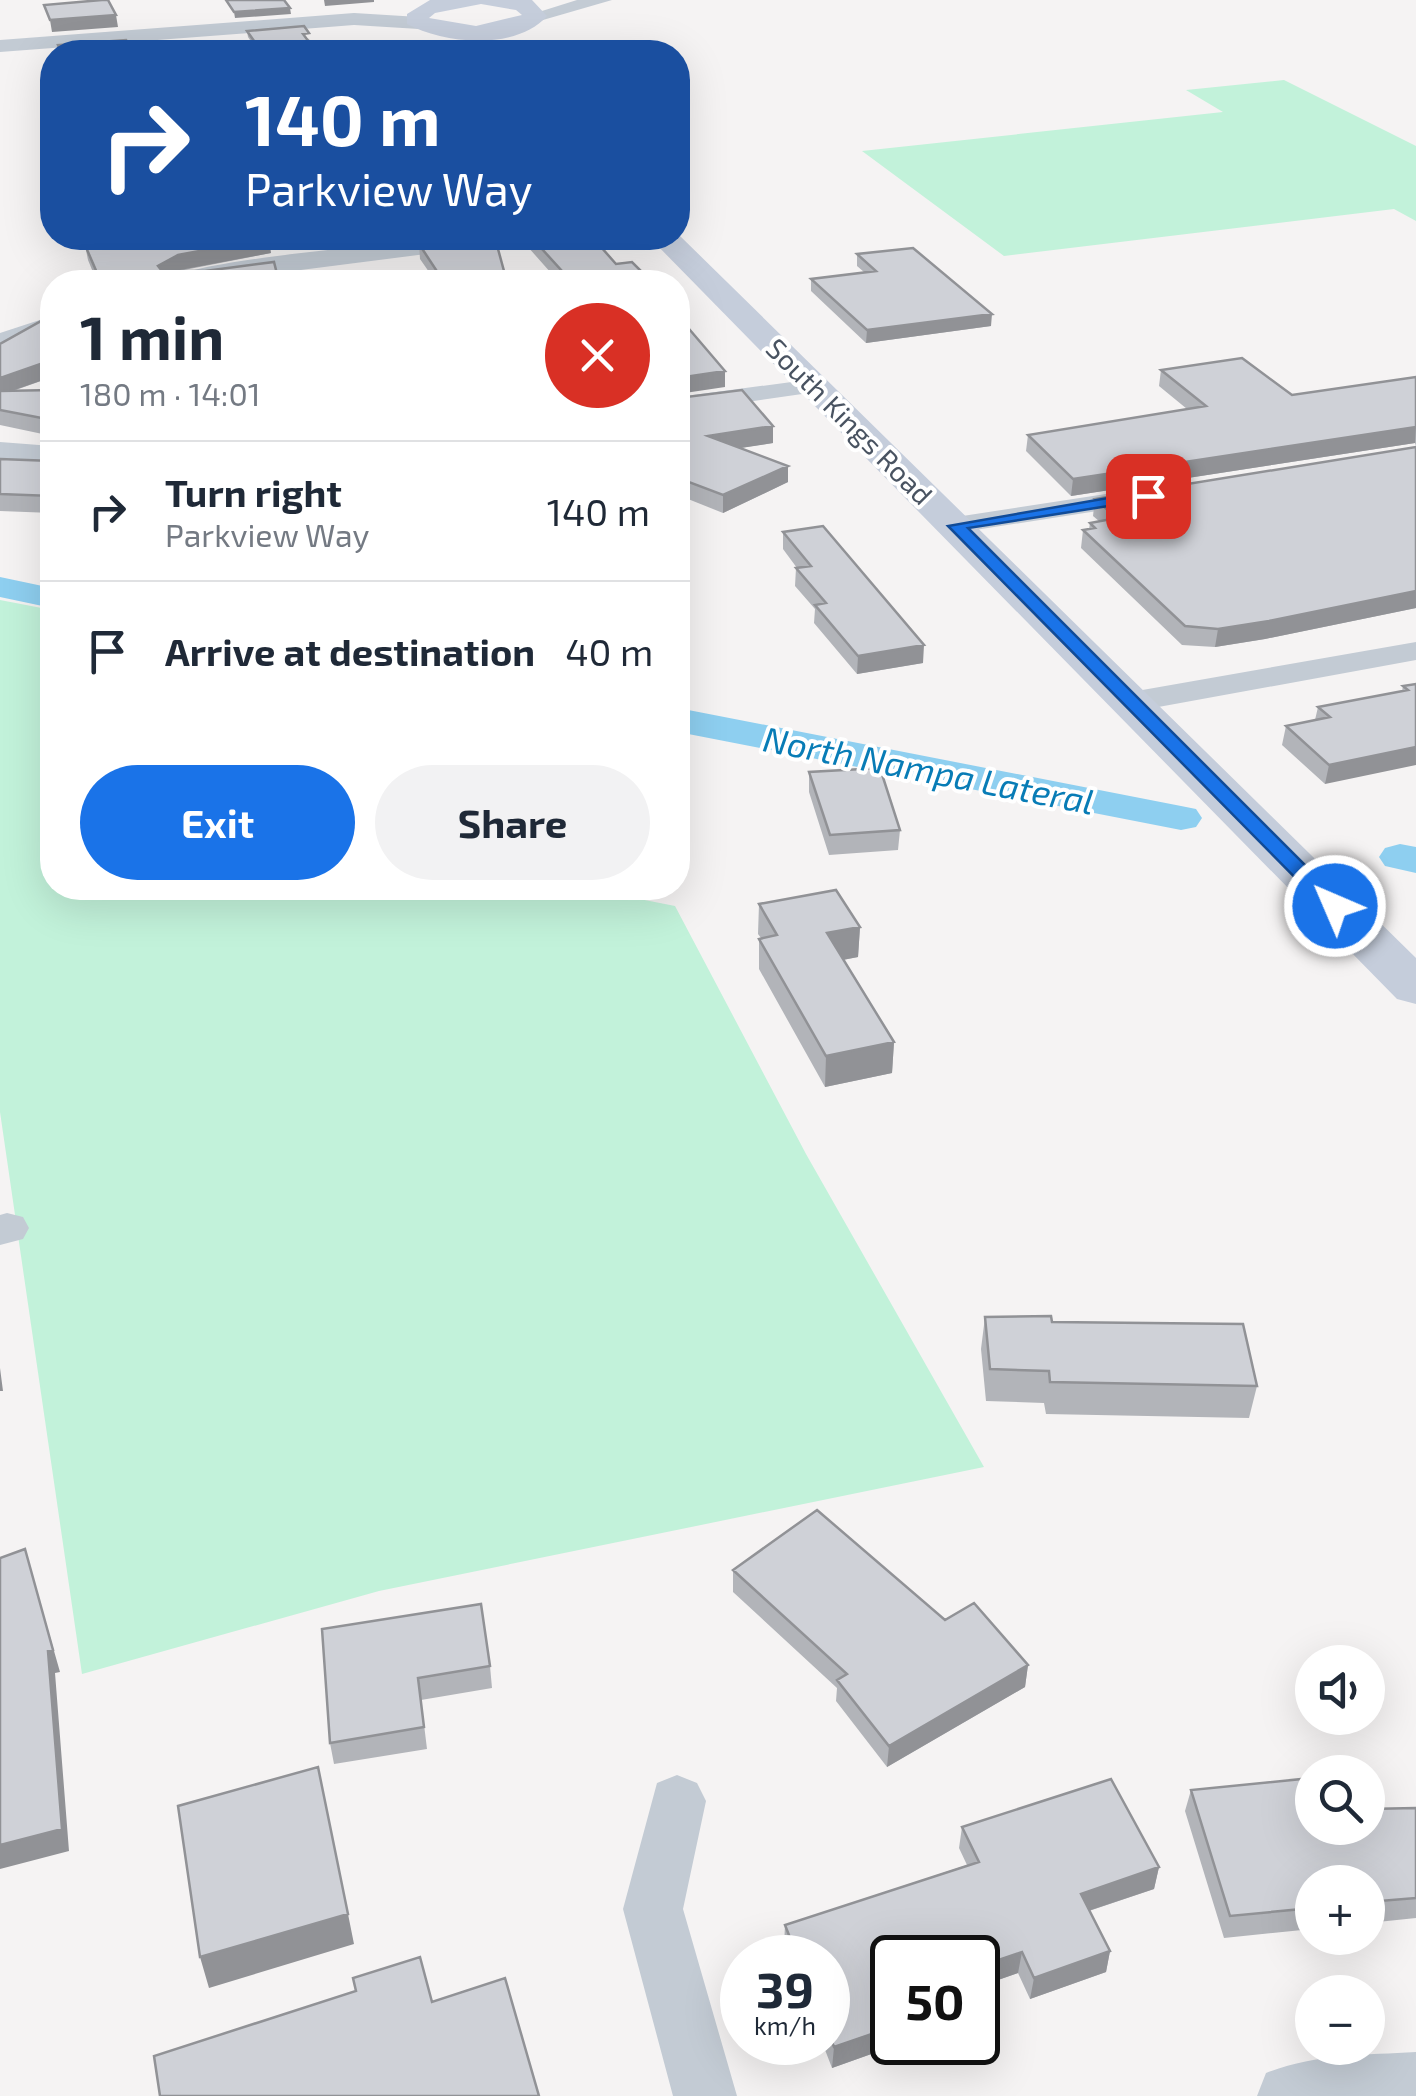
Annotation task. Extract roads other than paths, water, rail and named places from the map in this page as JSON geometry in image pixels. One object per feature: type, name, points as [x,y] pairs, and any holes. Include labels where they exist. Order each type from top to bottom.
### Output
[{"type":"main road","points":[[433,12],[473,0]]},
{"type":"main road","points":[[490,40],[536,16],[532,8],[499,1]]},
{"type":"main road","points":[[433,12],[508,28]]},
{"type":"main road","points":[[433,12],[458,40]]},
{"type":"main road","name":"South Kings Road","points":[[677,250],[1416,988]]},
{"type":"street","points":[[499,1],[576,0]]},
{"type":"street","points":[[536,16],[602,0]]},
{"type":"street","points":[[70,40],[433,12]]},
{"type":"street","points":[[0,46],[40,43]]},
{"type":"street","points":[[253,270],[399,250]]},
{"type":"street","points":[[338,257],[346,270]]},
{"type":"street","points":[[0,341],[40,327]]},
{"type":"street","points":[[690,403],[814,386]]},
{"type":"street","points":[[0,450],[40,453]]},
{"type":"street","points":[[956,526],[1167,493]]},
{"type":"street","points":[[1131,702],[1416,651]]},
{"type":"street","points":[[677,1800],[653,1909],[705,2096]]},
{"type":"street","points":[[1289,2096],[1331,2088],[1416,2084]]},
{"type":"waterway","name":"North Nampa Lateral","points":[[0,587],[40,595]]},
{"type":"waterway","name":"North Nampa Lateral","points":[[690,722],[1181,818]]},
{"type":"waterway","name":"North Nampa Lateral","points":[[1400,857],[1416,860]]}]
